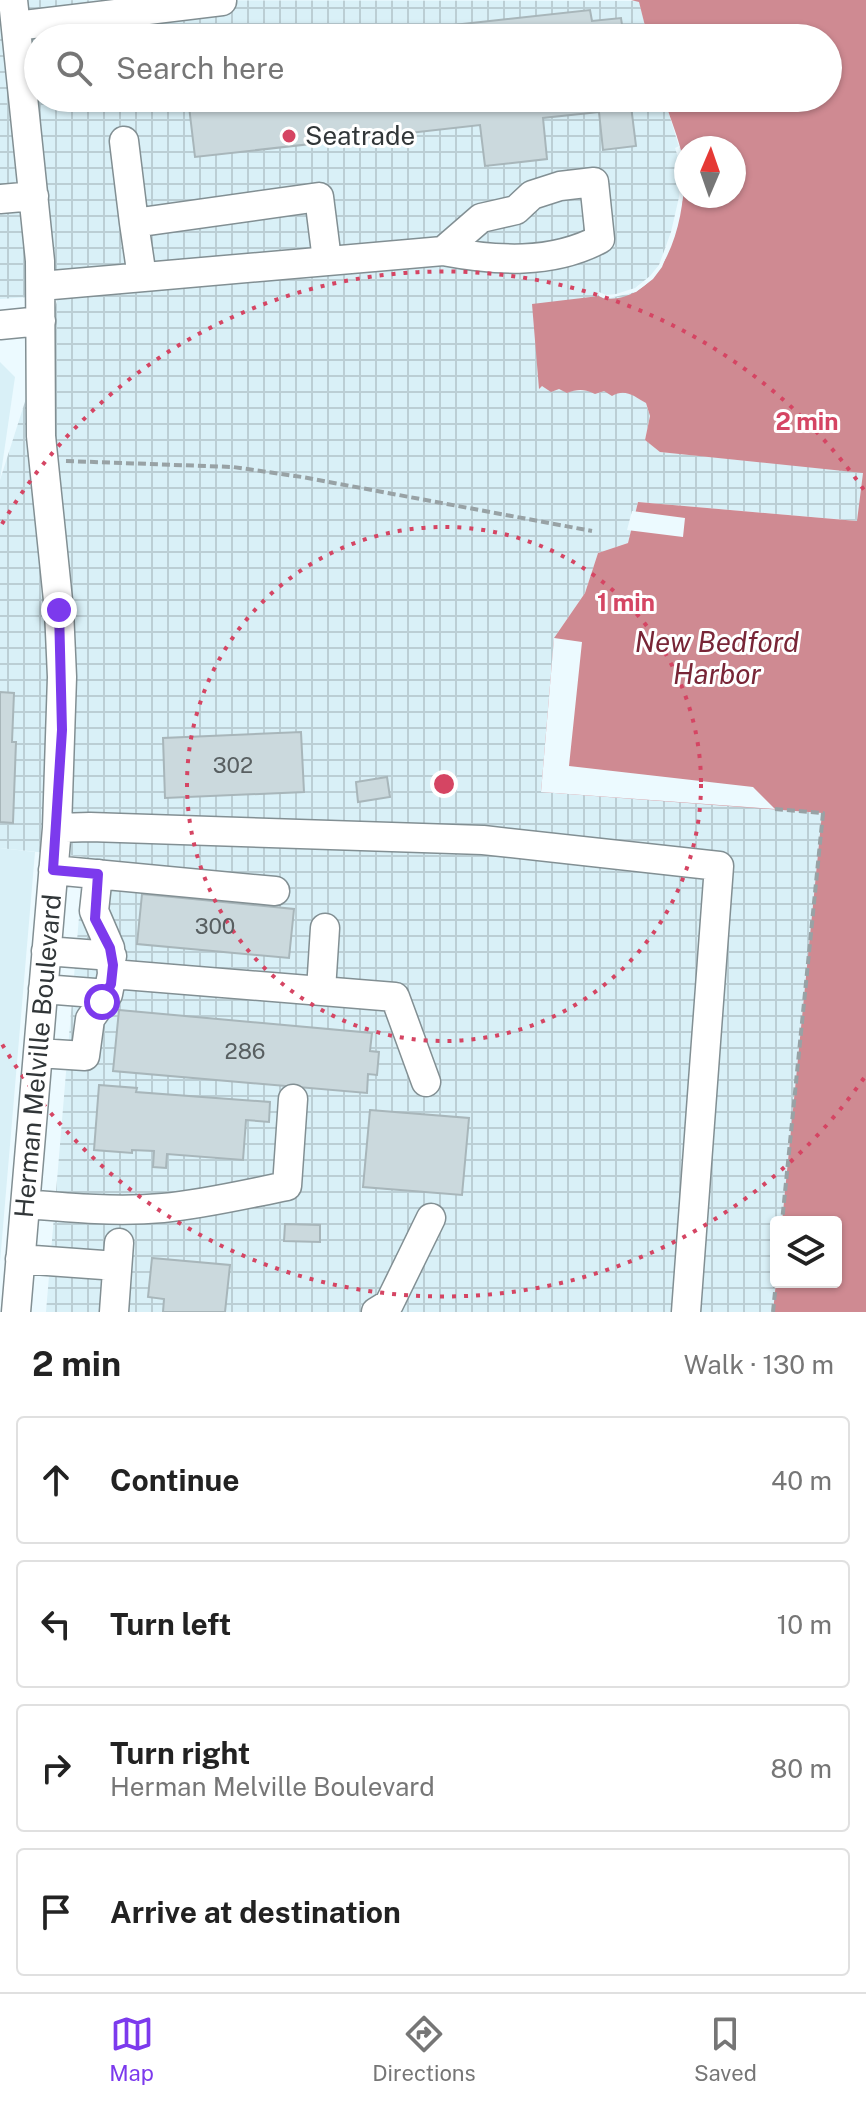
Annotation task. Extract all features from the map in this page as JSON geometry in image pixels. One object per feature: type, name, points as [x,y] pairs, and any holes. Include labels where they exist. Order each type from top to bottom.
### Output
[{"type":"street","points":[[15,13],[222,1]]},
{"type":"street","name":"Herman Melville Boulevard","points":[[15,13],[24,100]]},
{"type":"street","name":"Herman Melville Boulevard","points":[[16,1312],[57,828],[62,730],[62,654],[40,391],[41,286],[25,112]]},
{"type":"street","points":[[124,141],[142,277]]},
{"type":"street","points":[[41,286],[443,251],[486,260],[534,258],[581,249],[600,239],[594,182],[560,186],[532,195],[516,210],[481,218],[443,251]]},
{"type":"street","points":[[0,199],[34,196]]},
{"type":"street","points":[[134,223],[319,197],[327,260]]},
{"type":"street","points":[[0,325],[41,321]]},
{"type":"street","points":[[57,828],[483,840],[719,866],[686,1312]]},
{"type":"street","points":[[53,870],[275,891]]},
{"type":"street","points":[[38,1053],[85,1056],[90,1019],[111,975],[95,919],[98,874]]},
{"type":"street","points":[[321,990],[325,928]]},
{"type":"street","points":[[46,951],[111,975]]},
{"type":"street","points":[[43,989],[111,975],[395,997],[426,1082]]},
{"type":"street","points":[[26,1204],[85,1209],[141,1209],[188,1205],[287,1186],[293,1099]]},
{"type":"street","points":[[376,1312],[389,1304],[431,1218]]},
{"type":"street","points":[[20,1259],[118,1254],[114,1312]]},
{"type":"path","points":[[44,461],[233,467],[592,531]]},
{"type":"path","points":[[775,809],[823,813],[783,1216]]},
{"type":"path","points":[[773,1312],[775,1288]]},
{"type":"shaded area","points":[[0,0],[639,1],[645,24],[24,24],[24,112],[668,112],[676,136],[674,208],[680,208],[662,267],[541,386],[563,390],[628,392],[646,403],[650,416],[645,440],[661,452],[863,472],[858,521],[638,502],[628,543],[598,553],[585,593],[554,638],[541,792],[823,813],[783,1216],[770,1216],[770,1288],[775,1288],[773,1312],[46,1312],[84,857],[0,848],[0,480],[59,295],[0,299]]},
{"type":"shaded area","points":[[0,362],[15,377],[0,480]]},
{"type":"shaded area","points":[[0,848],[35,852],[0,1262]]},
{"type":"water","name":"New Bedford Harbor","points":[[631,0],[866,0],[866,1312],[773,1312],[775,1288],[842,1288],[842,1216],[783,1216],[822,813],[541,792],[554,638],[585,593],[598,553],[628,543],[638,502],[857,521],[863,473],[660,452],[645,440],[650,416],[646,403],[633,396],[621,393],[612,396],[604,391],[595,394],[581,390],[567,393],[559,389],[551,392],[542,386],[539,389],[532,304],[599,296],[611,299],[639,290],[663,264],[677,230],[681,208],[746,208],[746,136],[677,136],[669,112],[842,112],[842,24],[644,24],[639,2]]},
{"type":"pier","points":[[676,208],[681,208],[662,267],[653,279],[636,292],[605,299],[599,296],[599,292],[616,294],[635,288],[650,276],[659,265]]},
{"type":"pier","points":[[632,511],[685,518],[683,537],[627,530]]},
{"type":"pier","points":[[554,638],[582,642],[569,766],[753,787],[775,809],[541,792]]},
{"type":"building","points":[[590,10],[592,21],[621,18],[622,24],[462,24]]},
{"type":"building","name":"Seatrade","points":[[190,112],[599,112],[543,118],[547,159],[485,166],[480,125],[195,157]]},
{"type":"building","name":"Seatrade","points":[[599,112],[632,112],[636,146],[603,150]]},
{"type":"building","points":[[0,692],[14,693],[13,823],[0,822]]},
{"type":"building","points":[[301,732],[304,792],[165,798],[163,738]]},
{"type":"building","points":[[387,777],[390,797],[358,802],[356,782]]},
{"type":"building","points":[[142,894],[294,909],[289,958],[137,944]]},
{"type":"building","points":[[119,1010],[372,1033],[370,1051],[379,1052],[377,1075],[368,1074],[367,1093],[113,1071]]},
{"type":"building","points":[[99,1085],[137,1088],[136,1092],[270,1102],[269,1122],[246,1120],[243,1160],[167,1154],[166,1168],[153,1167],[154,1151],[94,1150]]},
{"type":"building","points":[[370,1110],[469,1118],[462,1195],[363,1187]]},
{"type":"building","points":[[285,1224],[320,1225],[320,1242],[284,1241]]},
{"type":"building","points":[[152,1258],[230,1265],[225,1312],[163,1312],[164,1299],[148,1297]]},
{"type":"place","name":"Seatrade","points":[[289,136]]},
{"type":"route","points":[[59,610],[62,730],[53,870],[98,874],[95,919],[110,948],[113,965],[111,984],[102,1002]]}]
